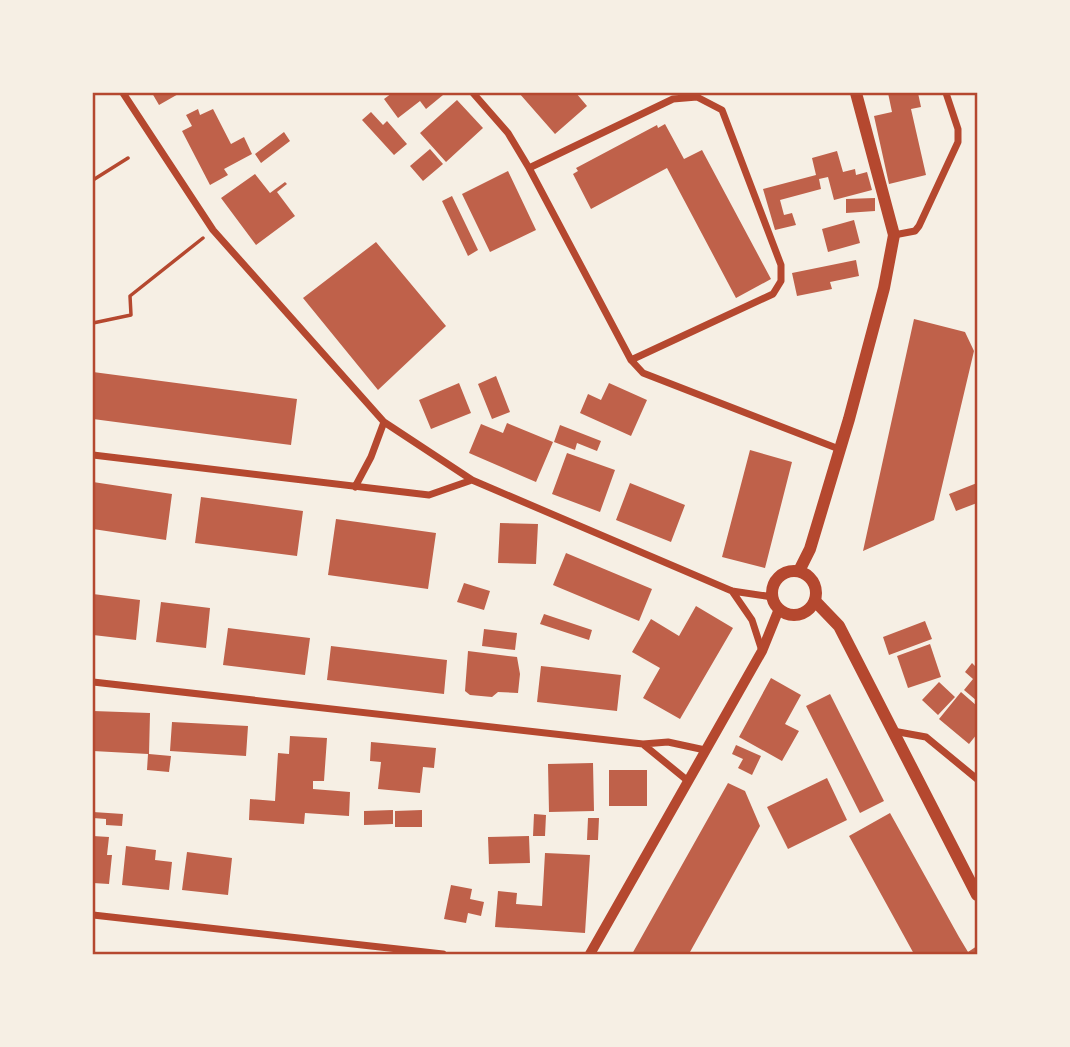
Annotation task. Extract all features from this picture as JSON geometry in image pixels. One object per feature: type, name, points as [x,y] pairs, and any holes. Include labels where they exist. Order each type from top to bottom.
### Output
[{"type":"main road","points":[[799,571],[811,579],[815,586],[815,601],[812,607],[799,615],[779,609],[772,590],[779,578],[799,571],[810,550],[884,288],[894,236],[856,93]]},
{"type":"main road","points":[[815,601],[839,626],[977,895]]},
{"type":"street","points":[[123,93],[213,230],[384,422],[472,480],[732,591],[773,597]]},
{"type":"street","points":[[473,93],[508,133],[529,167],[631,360],[643,373],[839,449]]},
{"type":"street","points":[[894,236],[915,231],[919,226],[958,142],[958,129],[946,93]]},
{"type":"street","points":[[529,167],[673,99],[697,97],[722,110],[781,265],[781,281],[773,294],[631,360]]},
{"type":"street","points":[[355,487],[371,457],[384,422]]},
{"type":"street","points":[[93,455],[429,495],[472,480]]},
{"type":"street","points":[[732,591],[752,620],[762,651]]},
{"type":"street","points":[[590,954],[762,651],[779,609]]},
{"type":"street","points":[[93,682],[643,744],[668,742],[705,750]]},
{"type":"street","points":[[892,731],[926,737],[977,779]]},
{"type":"street","points":[[643,744],[688,781]]},
{"type":"street","points":[[93,915],[443,954]]},
{"type":"path","points":[[93,180],[128,159]]},
{"type":"path","points":[[93,323],[131,315],[131,296],[213,230]]},
{"type":"building","points":[[152,93],[180,93],[159,105]]},
{"type":"building","points":[[392,93],[443,95],[426,109],[420,101],[398,118],[384,99]]},
{"type":"building","points":[[519,93],[576,93],[587,106],[555,134]]},
{"type":"building","points":[[888,93],[918,93],[921,107],[911,109],[926,175],[889,184],[874,116],[892,112]]},
{"type":"building","points":[[457,100],[483,128],[446,162],[420,133]]},
{"type":"building","points":[[198,109],[200,115],[213,109],[231,144],[244,137],[252,154],[224,169],[228,175],[210,185],[182,131],[192,126],[186,115]]},
{"type":"building","points":[[371,112],[383,125],[387,121],[407,144],[394,155],[362,120]]},
{"type":"building","points":[[665,124],[684,159],[702,150],[771,279],[736,298],[667,168],[591,209],[573,174],[578,171],[576,168],[657,125],[658,128]]},
{"type":"building","points":[[284,132],[290,141],[261,163],[255,154]]},
{"type":"building","points":[[430,149],[443,164],[423,181],[410,166]]},
{"type":"building","points":[[837,151],[843,172],[855,169],[856,175],[867,172],[872,190],[834,200],[828,177],[819,179],[821,189],[780,200],[784,215],[792,213],[796,225],[775,230],[763,189],[816,175],[812,158]]},
{"type":"building","points":[[508,171],[536,230],[490,252],[462,194]]},
{"type":"building","points":[[255,174],[270,193],[285,182],[287,184],[277,192],[295,216],[256,245],[221,198]]},
{"type":"building","points":[[452,196],[478,250],[468,256],[442,201]]},
{"type":"building","points":[[875,198],[875,211],[846,213],[846,199]]},
{"type":"building","points":[[854,220],[860,243],[828,252],[822,229]]},
{"type":"building","points":[[376,242],[446,326],[378,390],[303,298]]},
{"type":"building","points":[[856,260],[859,276],[830,282],[832,289],[797,296],[792,273]]},
{"type":"building","points":[[914,319],[965,332],[974,351],[934,520],[863,551]]},
{"type":"building","points":[[93,372],[297,399],[291,445],[93,419]]},
{"type":"building","points":[[496,376],[510,412],[492,419],[478,384]]},
{"type":"building","points":[[459,383],[471,413],[431,429],[419,400]]},
{"type":"building","points":[[609,383],[647,400],[631,436],[580,413],[588,394],[601,400]]},
{"type":"building","points":[[507,423],[553,442],[536,482],[469,453],[481,424],[503,433]]},
{"type":"building","points":[[560,425],[601,441],[597,451],[577,443],[575,450],[554,442]]},
{"type":"building","points":[[750,450],[792,462],[765,568],[722,557]]},
{"type":"building","points":[[567,453],[615,470],[600,512],[552,494]]},
{"type":"building","points":[[93,482],[172,494],[166,540],[93,529]]},
{"type":"building","points":[[630,483],[685,505],[671,542],[616,520]]},
{"type":"building","points":[[977,483],[977,503],[956,511],[949,494]]},
{"type":"building","points":[[201,497],[303,511],[297,556],[195,543]]},
{"type":"building","points":[[336,519],[436,533],[428,589],[328,575]]},
{"type":"building","points":[[500,523],[538,524],[536,564],[498,563]]},
{"type":"building","points":[[566,553],[652,589],[639,621],[553,585]]},
{"type":"building","points":[[464,583],[490,591],[484,610],[457,602]]},
{"type":"building","points":[[93,594],[140,600],[136,640],[93,635]]},
{"type":"building","points":[[161,602],[210,608],[206,648],[156,642]]},
{"type":"building","points":[[696,606],[733,628],[680,719],[643,698],[660,668],[632,652],[651,619],[679,636]]},
{"type":"building","points":[[544,614],[592,630],[589,640],[540,624]]},
{"type":"building","points":[[925,621],[932,639],[889,655],[883,637]]},
{"type":"building","points":[[228,628],[310,638],[305,675],[223,665]]},
{"type":"building","points":[[484,629],[517,633],[515,650],[482,646]]},
{"type":"building","points":[[930,644],[941,677],[908,688],[897,656]]},
{"type":"building","points":[[331,646],[447,660],[444,694],[327,680]]},
{"type":"building","points":[[468,651],[517,657],[520,674],[518,693],[498,692],[492,697],[470,695],[465,691]]},
{"type":"building","points":[[972,663],[977,668],[977,701],[964,690],[973,679],[965,672]]},
{"type":"building","points":[[541,666],[621,675],[617,711],[537,702]]},
{"type":"building","points":[[771,678],[801,695],[785,724],[799,731],[782,761],[739,737]]},
{"type":"building","points":[[939,682],[955,697],[938,715],[922,700]]},
{"type":"building","points":[[961,692],[977,706],[977,734],[969,744],[939,719]]},
{"type":"building","points":[[830,694],[884,801],[860,813],[806,706]]},
{"type":"building","points":[[93,711],[150,713],[149,754],[171,756],[169,772],[147,770],[148,754],[93,751]]},
{"type":"building","points":[[172,722],[248,726],[246,756],[170,751]]},
{"type":"building","points":[[290,736],[327,738],[324,781],[313,781],[313,789],[350,792],[349,816],[305,813],[304,824],[249,820],[250,799],[275,801],[278,753],[289,754]]},
{"type":"building","points":[[371,742],[436,748],[434,768],[423,767],[420,793],[378,789],[381,762],[370,761]]},
{"type":"building","points":[[736,745],[761,756],[752,775],[738,768],[743,759],[732,754]]},
{"type":"building","points":[[593,763],[594,811],[549,812],[548,764]]},
{"type":"building","points":[[609,770],[647,770],[647,806],[609,806]]},
{"type":"building","points":[[827,778],[847,820],[788,849],[767,807]]},
{"type":"building","points":[[728,783],[745,791],[760,826],[690,952],[632,954]]},
{"type":"building","points":[[393,810],[393,824],[364,825],[364,811]]},
{"type":"building","points":[[422,810],[422,827],[395,827],[395,811]]},
{"type":"building","points":[[93,812],[123,814],[122,826],[106,825],[106,819],[93,818]]},
{"type":"building","points":[[890,813],[968,952],[977,946],[977,954],[914,954],[849,836]]},
{"type":"building","points":[[534,814],[546,815],[545,836],[533,836]]},
{"type":"building","points":[[588,818],[599,818],[598,840],[587,840]]},
{"type":"building","points":[[93,836],[109,837],[107,855],[112,855],[109,884],[93,883]]},
{"type":"building","points":[[529,836],[530,863],[489,864],[488,837]]},
{"type":"building","points":[[126,846],[156,850],[155,860],[172,862],[169,890],[122,885]]},
{"type":"building","points":[[187,852],[232,858],[228,895],[182,890]]},
{"type":"building","points":[[545,853],[590,855],[585,933],[495,927],[498,891],[517,893],[516,904],[542,906]]},
{"type":"building","points":[[451,885],[472,889],[470,899],[484,902],[481,916],[468,913],[466,923],[444,919]]}]
